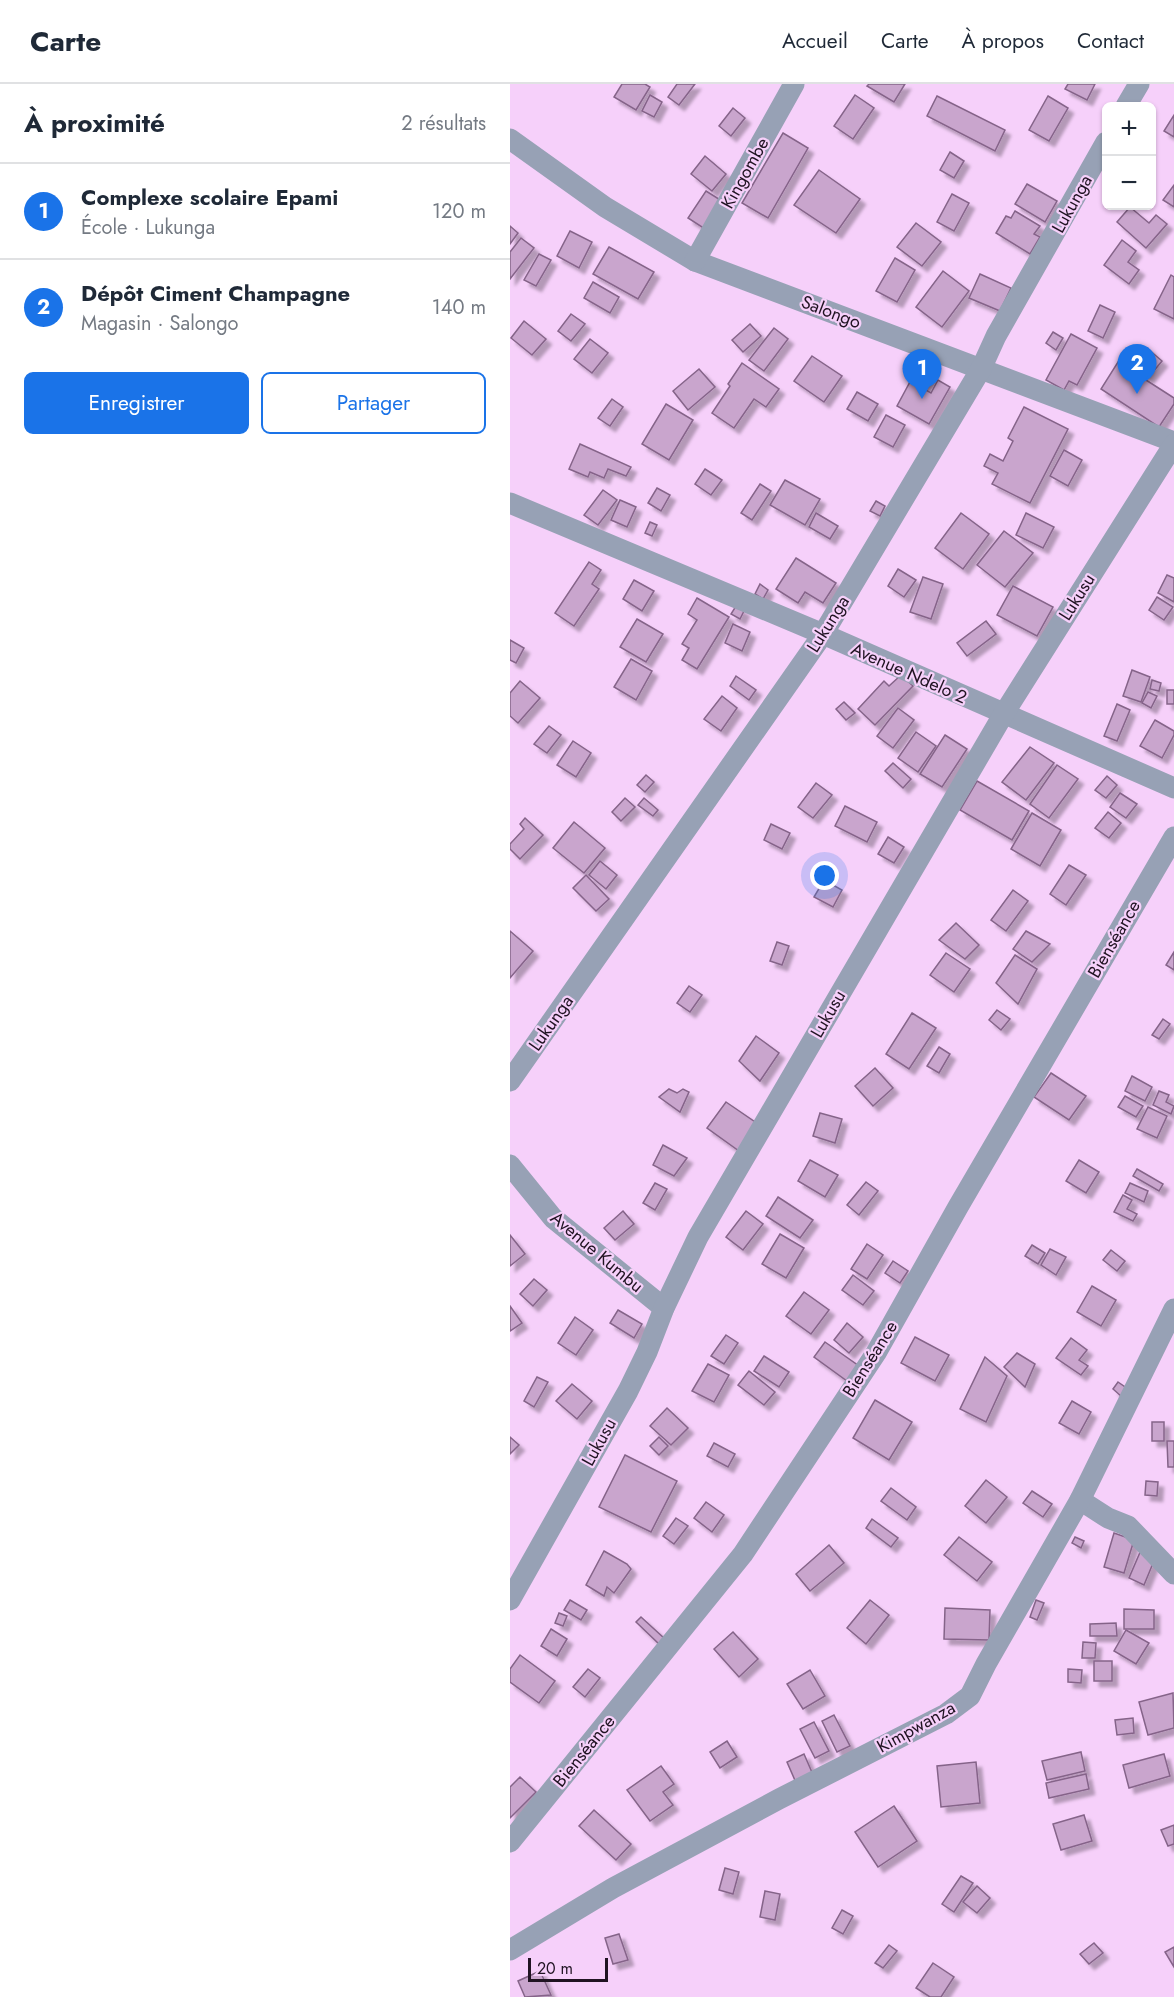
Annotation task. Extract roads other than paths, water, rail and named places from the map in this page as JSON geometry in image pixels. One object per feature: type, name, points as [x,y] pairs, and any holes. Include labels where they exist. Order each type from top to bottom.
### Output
[{"type":"street","name":"Kingombe","points":[[695,261],[794,84]]},
{"type":"street","points":[[1128,102],[1139,84]]},
{"type":"street","name":"Salongo","points":[[510,139],[605,207],[695,261],[1174,443]]},
{"type":"street","name":"Lukunga","points":[[510,1081],[823,634],[981,369],[996,336],[1102,151]]},
{"type":"street","name":"Lukusu","points":[[510,1600],[628,1391],[698,1237],[1003,715],[1174,443]]},
{"type":"street","name":"Avenue Ndelo 2","points":[[510,503],[823,634],[1003,715],[1174,788]]},
{"type":"street","name":"Bienséance","points":[[510,1842],[743,1554],[876,1353],[957,1207],[1174,837]]},
{"type":"street","name":"Avenue Kumbu","points":[[510,1165],[553,1218],[664,1308]]},
{"type":"street","name":"Kimpwanza","points":[[510,1950],[613,1888],[946,1713],[970,1696],[1080,1500],[1174,1309]]},
{"type":"street","points":[[1080,1500],[1108,1518],[1128,1526],[1174,1574]]},
{"type":"place","name":"Dépôt Ciment Champagne","points":[[1137,394]]},
{"type":"place","name":"Complexe scolaire Epami","points":[[922,399]]}]
